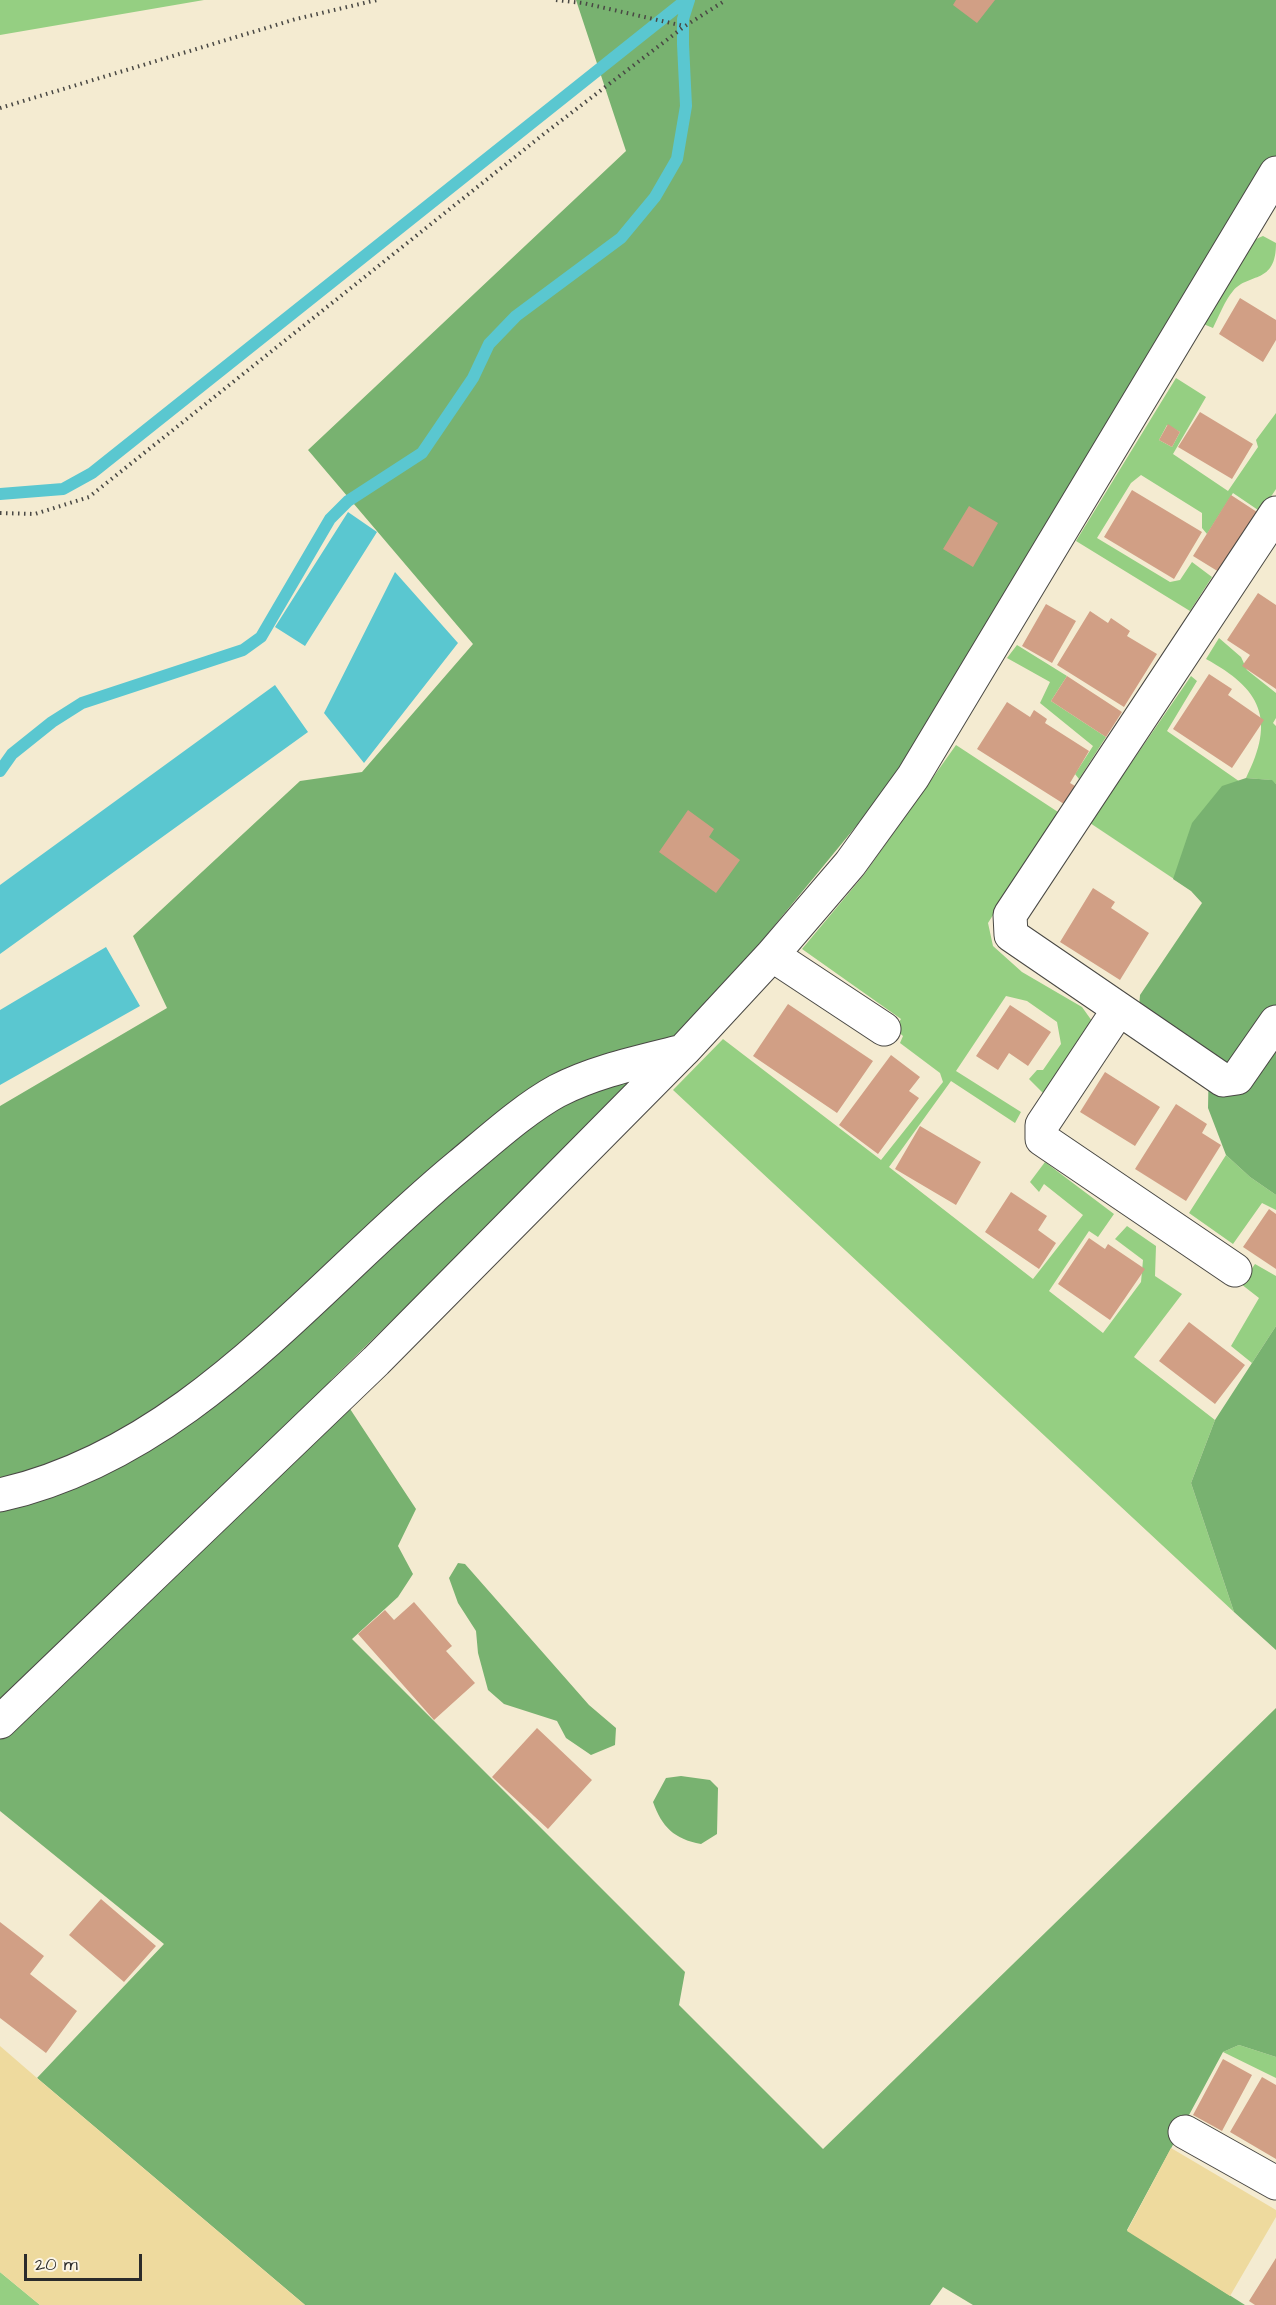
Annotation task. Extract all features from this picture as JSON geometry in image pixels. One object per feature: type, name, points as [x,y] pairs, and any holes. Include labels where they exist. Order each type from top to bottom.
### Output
[{"type":"street","points":[[0,1722],[367,1370],[684,1050],[772,955],[850,864],[913,777],[1271,194]]},
{"type":"street","points":[[1276,513],[1010,915],[1011,935],[1223,1080],[1237,1078],[1276,1022]]},
{"type":"street","points":[[772,955],[884,1029]]},
{"type":"street","points":[[1119,1009],[1042,1125],[1042,1139],[1235,1270]]},
{"type":"street","points":[[0,1495],[24,1489],[123,1449],[217,1385],[422,1197],[500,1133],[556,1092],[606,1071],[684,1050]]},
{"type":"street","points":[[1185,2133],[1276,2183]]},
{"type":"path","points":[[0,108],[296,19],[377,0]]},
{"type":"path","points":[[556,0],[583,3],[685,26]]},
{"type":"path","points":[[0,513],[35,514],[89,497],[545,133],[685,26],[726,0]]},
{"type":"green space","points":[[0,0],[204,0],[0,35]]},
{"type":"green space","points":[[576,0],[1276,0],[1276,156],[1272,158],[903,769],[682,1038],[331,1380],[416,1509],[398,1546],[413,1574],[398,1597],[352,1639],[685,1972],[679,2005],[823,2149],[1276,1708],[1276,2057],[1239,2045],[1223,2052],[1127,2230],[1245,2305],[973,2305],[943,2287],[930,2305],[305,2305],[37,2078],[164,1944],[0,1811],[0,1106],[167,1008],[133,936],[300,781],[362,772],[473,644],[308,450],[626,151]]},
{"type":"green space","points":[[1263,236],[1276,243],[1272,266],[1267,272],[1246,281],[1233,291],[1213,328],[1201,323],[1249,242]]},
{"type":"green space","points":[[1176,378],[1206,397],[1173,454],[1228,491],[1258,447],[1256,440],[1276,413],[1276,489],[1261,512],[1233,493],[1207,534],[1202,528],[1202,513],[1141,475],[1131,483],[1097,538],[1170,582],[1180,580],[1192,562],[1212,577],[1190,611],[1076,541]],"holes":[[[1167,425],[1180,432],[1172,447],[1159,440]]]},
{"type":"green space","points":[[1219,638],[1241,657],[1247,670],[1276,693],[1276,718],[1273,723],[1276,726],[1276,784],[1271,780],[1246,778],[1260,739],[1261,722],[1258,708],[1251,694],[1225,670],[1206,659]]},
{"type":"green space","points":[[1017,645],[1067,676],[1051,701],[1106,737],[1079,779],[1075,774],[1093,746],[1040,703],[1050,682],[1007,658]]},
{"type":"green space","points":[[1191,676],[1197,681],[1167,731],[1256,793],[1192,891],[1090,823]]},
{"type":"green space","points":[[956,745],[1058,812],[988,923],[993,946],[1022,972],[1082,1007],[1092,1021],[1043,1093],[1029,1079],[1037,1070],[1043,1070],[1061,1044],[1057,1022],[1027,1001],[1006,996],[956,1071],[1021,1112],[1015,1123],[951,1081],[889,1167],[1033,1279],[1083,1215],[1044,1184],[1039,1192],[1030,1182],[1045,1162],[1114,1214],[1098,1237],[1089,1231],[1049,1291],[1103,1333],[1141,1282],[1143,1260],[1115,1239],[1127,1226],[1156,1246],[1155,1276],[1182,1294],[1134,1357],[1215,1420],[1191,1483],[1234,1612],[673,1090],[723,1039],[881,1160],[943,1082],[940,1073],[900,1043],[903,1036],[895,1029],[901,1019],[802,949],[863,876]]},
{"type":"green space","points":[[1246,778],[1272,780],[1276,784],[1276,1195],[1250,1177],[1226,1155],[1208,1108],[1209,1058],[1139,1007],[1140,995],[1202,903],[1191,891],[1173,879],[1192,823],[1222,786]]},
{"type":"green space","points":[[1226,1155],[1250,1177],[1276,1195],[1276,1210],[1262,1203],[1233,1244],[1189,1213]]},
{"type":"green space","points":[[1255,1264],[1276,1276],[1276,1326],[1252,1363],[1231,1346],[1259,1298],[1241,1284]]},
{"type":"green space","points":[[1276,1326],[1276,1650],[1234,1612],[1191,1483],[1215,1420]]},
{"type":"green space","points":[[458,1563],[465,1564],[589,1705],[616,1728],[615,1745],[591,1755],[566,1738],[557,1721],[504,1704],[488,1690],[478,1653],[476,1631],[458,1603],[449,1578]]},
{"type":"green space","points":[[681,1776],[710,1780],[718,1788],[717,1834],[701,1844],[683,1839],[670,1830],[660,1818],[653,1802],[666,1778]]},
{"type":"green space","points":[[1239,2045],[1276,2057],[1276,2078],[1223,2052]]},
{"type":"green space","points":[[0,2272],[40,2305],[0,2305]]},
{"type":"sand","points":[[0,2046],[305,2305],[40,2305],[0,2272]]},
{"type":"sand","points":[[1171,2148],[1276,2210],[1276,2217],[1230,2296],[1127,2231]]},
{"type":"water","points":[[348,512],[377,532],[305,646],[275,627]]},
{"type":"water","points":[[395,572],[458,643],[364,763],[324,713]]},
{"type":"water","points":[[275,685],[308,732],[0,954],[0,885]]},
{"type":"water","points":[[106,947],[140,1006],[0,1085],[0,1010]]},
{"type":"building","points":[[956,0],[995,0],[977,23],[953,5]]},
{"type":"building","points":[[1240,298],[1276,320],[1276,340],[1263,362],[1219,334]]},
{"type":"building","points":[[1200,412],[1253,444],[1232,479],[1178,447]]},
{"type":"building","points":[[1168,424],[1180,432],[1172,447],[1159,440]]},
{"type":"building","points":[[1132,490],[1202,532],[1174,579],[1104,537]]},
{"type":"building","points":[[1231,495],[1257,512],[1219,572],[1193,556]]},
{"type":"building","points":[[969,506],[998,523],[973,567],[943,549]]},
{"type":"building","points":[[1258,593],[1276,605],[1276,689],[1242,666],[1250,655],[1227,640]]},
{"type":"building","points":[[1046,604],[1076,621],[1052,663],[1022,646]]},
{"type":"building","points":[[1090,611],[1108,623],[1111,618],[1130,631],[1127,636],[1157,654],[1124,707],[1057,665]]},
{"type":"building","points":[[1209,674],[1232,689],[1228,695],[1264,720],[1232,768],[1173,729]]},
{"type":"building","points":[[1067,676],[1122,712],[1106,737],[1051,701]]},
{"type":"building","points":[[1007,702],[1030,717],[1034,710],[1047,719],[1045,723],[1089,751],[1070,783],[1075,786],[1064,804],[977,749]]},
{"type":"building","points":[[688,810],[714,829],[709,837],[740,860],[716,893],[659,852]]},
{"type":"building","points":[[1093,888],[1115,902],[1111,908],[1149,933],[1120,980],[1060,942]]},
{"type":"building","points":[[788,1004],[873,1061],[837,1113],[753,1056]]},
{"type":"building","points":[[1010,1005],[1051,1032],[1028,1066],[1009,1053],[998,1070],[976,1056]]},
{"type":"building","points":[[891,1055],[920,1077],[909,1091],[919,1098],[878,1154],[839,1125]]},
{"type":"building","points":[[1105,1072],[1160,1107],[1135,1146],[1080,1112]]},
{"type":"building","points":[[1176,1104],[1207,1124],[1202,1133],[1221,1145],[1186,1201],[1135,1169]]},
{"type":"building","points":[[920,1126],[981,1162],[956,1205],[895,1169]]},
{"type":"building","points":[[1011,1192],[1047,1216],[1038,1230],[1056,1243],[1039,1269],[985,1232]]},
{"type":"building","points":[[1269,1209],[1276,1214],[1276,1269],[1243,1247]]},
{"type":"building","points":[[1089,1238],[1105,1249],[1108,1244],[1145,1269],[1110,1320],[1058,1284]]},
{"type":"building","points":[[1189,1322],[1245,1365],[1215,1404],[1159,1361]]},
{"type":"building","points":[[414,1602],[452,1646],[446,1651],[475,1683],[434,1720],[358,1634],[385,1610],[394,1620]]},
{"type":"building","points":[[537,1728],[592,1780],[548,1829],[492,1777]]},
{"type":"building","points":[[101,1899],[156,1946],[124,1982],[69,1935]]},
{"type":"building","points":[[0,1922],[44,1956],[30,1974],[77,2011],[46,2053],[0,2018]]},
{"type":"building","points":[[1223,2059],[1252,2075],[1222,2131],[1193,2115]]},
{"type":"building","points":[[1262,2077],[1276,2085],[1276,2159],[1230,2132]]},
{"type":"building","points":[[1276,2258],[1276,2305],[1255,2305],[1249,2301]]},
{"type":"waterway","points":[[0,494],[63,489],[92,473],[686,0]]},
{"type":"waterway","points":[[0,771],[12,754],[52,722],[82,703],[243,650],[261,637],[330,519],[348,501],[422,453],[473,378],[489,344],[516,316],[621,238],[655,197],[677,159],[686,106],[683,19],[689,0]]}]
